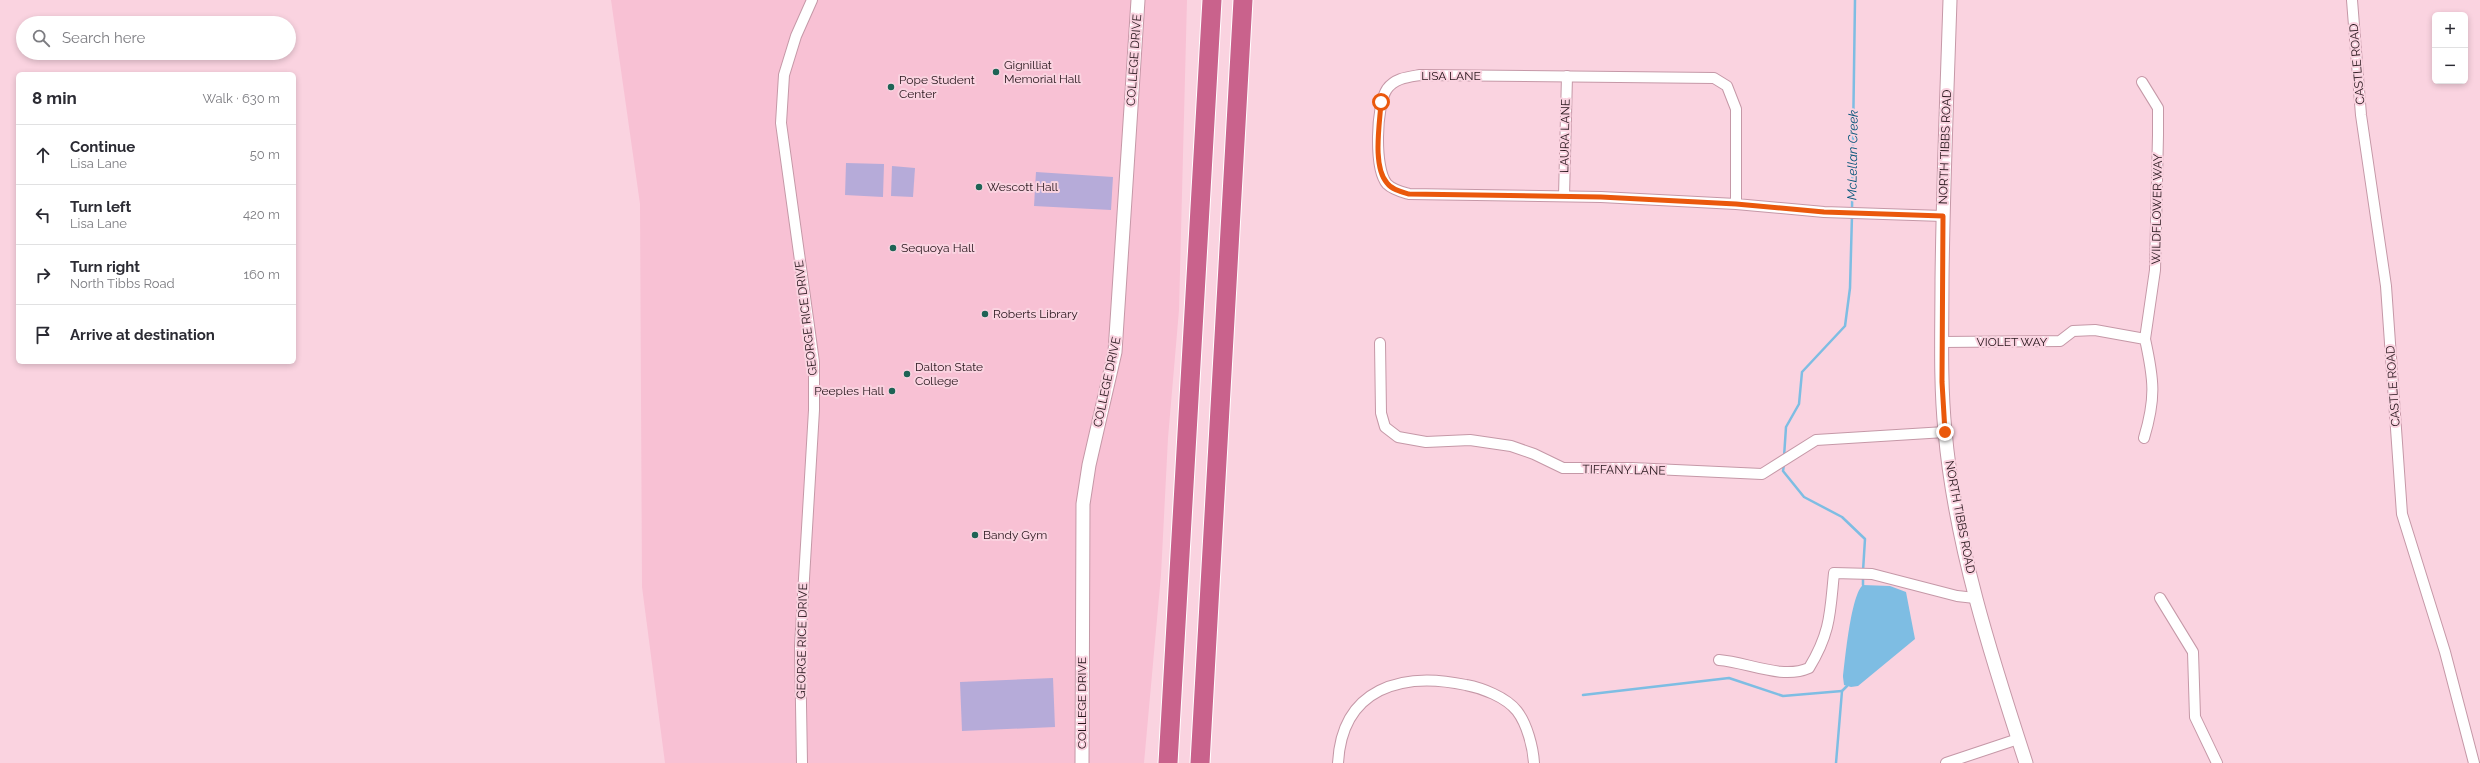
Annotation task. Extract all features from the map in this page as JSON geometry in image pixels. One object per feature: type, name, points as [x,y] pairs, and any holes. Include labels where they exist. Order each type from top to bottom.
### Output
[{"type":"highway","points":[[1168,763],[1212,0]]},
{"type":"highway","points":[[1200,763],[1243,0]]},
{"type":"street","name":"GEORGE RICE DRIVE","points":[[802,763],[800,646],[814,410],[814,362],[781,122],[786,67],[796,36],[812,0]]},
{"type":"street","name":"COLLEGE DRIVE","points":[[1082,763],[1083,504],[1089,465],[1108,386],[1117,338],[1138,0]]},
{"type":"street","name":"NORTH TIBBS ROAD","points":[[1950,0],[1943,216],[1942,342],[1945,432],[1952,488],[1975,598],[2026,763]]},
{"type":"street","name":"CASTLE ROAD","points":[[2352,0],[2360,108],[2386,286],[2402,514],[2444,652],[2474,763]]},
{"type":"street","name":"LISA LANE","points":[[1736,204],[1736,109],[1727,86],[1714,78],[1685,76],[1420,75],[1398,79],[1388,88],[1381,102],[1378,150],[1380,170],[1387,184],[1397,190],[1409,194],[1564,196],[1736,204],[1824,212],[1943,216]]},
{"type":"street","name":"LAURA LANE","points":[[1564,196],[1567,76]]},
{"type":"street","name":"WILDFLOWER WAY","points":[[2142,82],[2158,108],[2155,270],[2145,339]]},
{"type":"street","name":"VIOLET WAY","points":[[1942,342],[2060,341],[2073,331],[2095,330],[2145,339]]},
{"type":"street","points":[[2144,438],[2152,410],[2154,388],[2145,339]]},
{"type":"street","name":"TIFFANY LANE","points":[[1380,343],[1381,414],[1385,427],[1398,437],[1426,442],[1470,440],[1511,446],[1534,454],[1563,468],[1632,468],[1762,474],[1794,452],[1816,440],[1945,432]]},
{"type":"street","points":[[1719,660],[1738,662],[1783,672],[1801,671],[1809,668],[1826,634],[1831,613],[1834,573],[1872,574],[1957,596],[1975,598]]},
{"type":"street","points":[[2160,598],[2193,652],[2195,717],[2216,763]]},
{"type":"street","points":[[1338,763],[1339,748],[1345,724],[1355,709],[1386,687],[1403,681],[1432,680],[1480,688],[1517,711],[1527,735],[1534,763]]},
{"type":"street","points":[[1946,763],[2018,739]]},
{"type":"shaded area","name":"Dalton State College","points":[[611,0],[1187,0],[1179,310],[1168,438],[1161,575],[1144,763],[665,763],[642,587],[640,204]]},
{"type":"shaded area","points":[[846,163],[884,164],[883,197],[845,195]]},
{"type":"shaded area","points":[[892,166],[915,168],[913,197],[891,196]]},
{"type":"shaded area","points":[[1036,172],[1113,177],[1111,210],[1034,206]]},
{"type":"shaded area","points":[[1053,678],[1055,727],[962,731],[960,682]]},
{"type":"water","points":[[1863,585],[1890,586],[1906,592],[1915,639],[1858,686],[1851,687],[1844,685],[1843,677],[1845,657],[1855,601]]},
{"type":"waterway","name":"McLellan Creek","points":[[1852,210],[1855,0]]},
{"type":"waterway","name":"McLellan Creek","points":[[1784,457],[1786,427],[1799,404],[1802,372],[1845,326],[1850,288],[1852,215]]},
{"type":"waterway","name":"McLellan Creek","points":[[1784,464],[1783,471],[1804,497],[1842,517],[1865,539],[1863,571]]},
{"type":"waterway","name":"McLellan Creek","points":[[1863,576],[1863,585]]},
{"type":"waterway","points":[[1583,695],[1729,678],[1783,696],[1842,691]]},
{"type":"waterway","name":"McLellan Creek","points":[[1836,763],[1842,691],[1847,686]]},
{"type":"place","name":"Gignilliat Memorial Hall","points":[[996,72]]},
{"type":"place","name":"Pope Student Center","points":[[891,87]]},
{"type":"place","name":"Wescott Hall","points":[[979,187]]},
{"type":"place","name":"Sequoya Hall","points":[[893,248]]},
{"type":"place","name":"Roberts Library","points":[[985,314]]},
{"type":"place","name":"Dalton State College","points":[[907,374]]},
{"type":"place","name":"Peeples Hall","points":[[892,391]]},
{"type":"place","name":"Bandy Gym","points":[[975,535]]},
{"type":"route","points":[[1381,102],[1378,150],[1380,170],[1387,184],[1397,190],[1409,194],[1459,196],[1547,195],[1601,197],[1736,204],[1824,212],[1943,216],[1942,382],[1945,432]]}]
